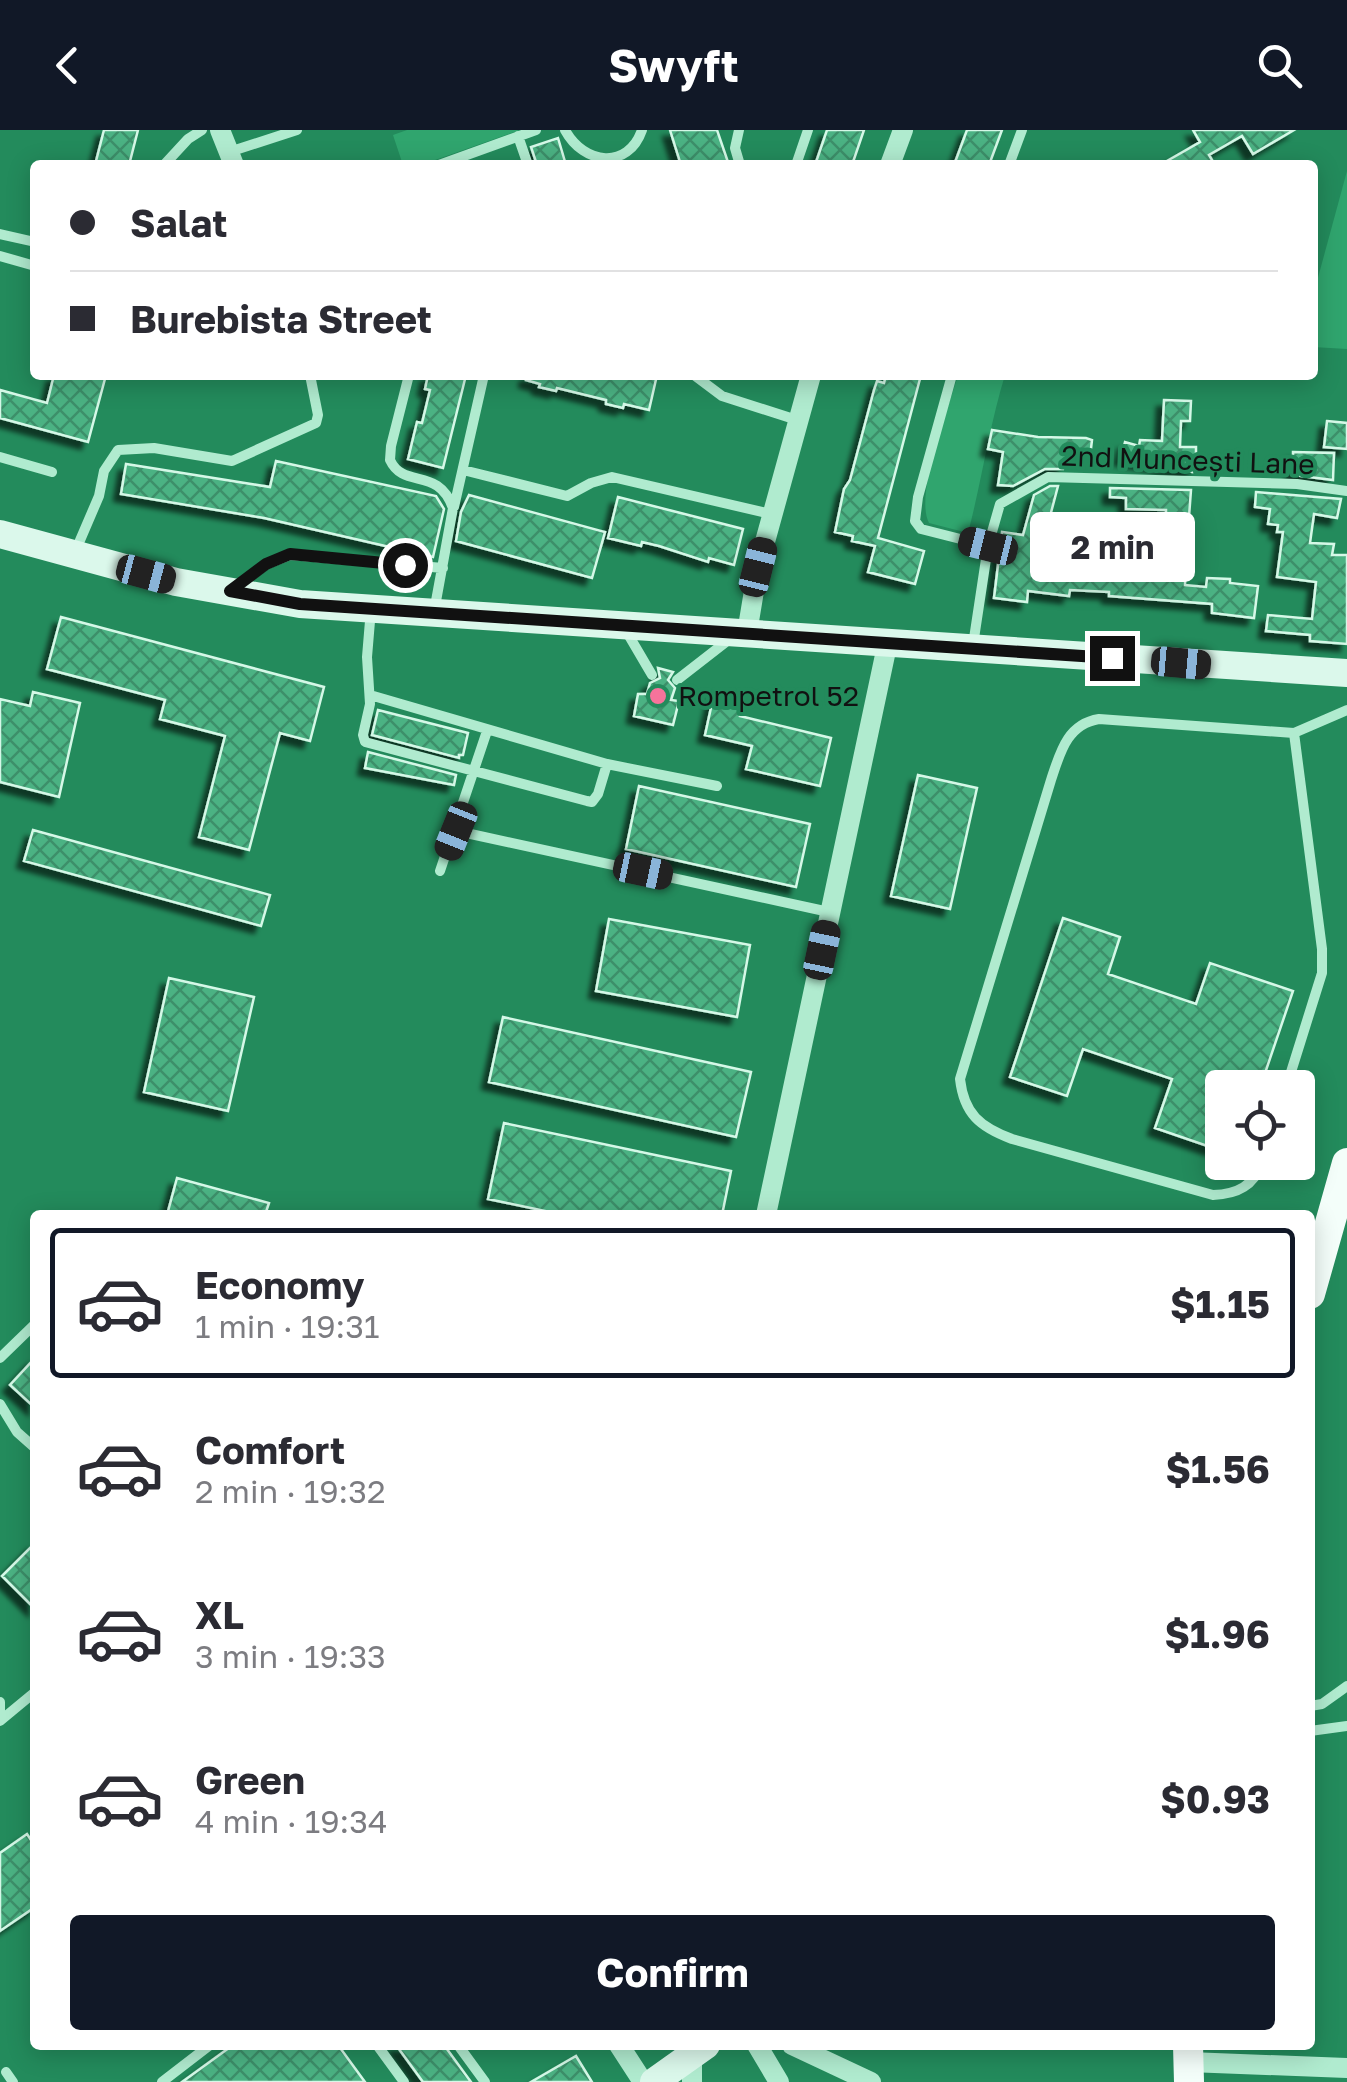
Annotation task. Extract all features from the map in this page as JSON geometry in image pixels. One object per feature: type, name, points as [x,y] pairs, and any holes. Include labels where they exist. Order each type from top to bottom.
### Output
[{"type":"main road","points":[[1,538],[74,553],[176,582],[300,604],[1347,672]]},
{"type":"main road","points":[[1315,1276],[1346,1168]]},
{"type":"main road","points":[[654,2082],[697,2061]]},
{"type":"street","points":[[220,130],[232,158]]},
{"type":"street","points":[[892,160],[903,130]]},
{"type":"street","points":[[742,633],[809,380]]},
{"type":"street","points":[[767,1210],[888,641]]},
{"type":"street","points":[[622,2050],[643,2082]]},
{"type":"street","points":[[759,2050],[779,2082]]},
{"type":"street","points":[[803,2050],[871,2082]]},
{"type":"street","points":[[1189,2063],[1347,2068]]},
{"type":"lane","points":[[169,160],[202,130]]},
{"type":"lane","points":[[232,158],[298,130]]},
{"type":"lane","points":[[453,160],[536,130]]},
{"type":"lane","points":[[565,130],[574,146],[600,159],[621,154],[638,140],[642,130]]},
{"type":"lane","points":[[739,130],[735,148],[739,160]]},
{"type":"lane","points":[[798,160],[808,130]]},
{"type":"lane","points":[[1010,160],[1022,130]]},
{"type":"lane","points":[[518,136],[526,160]]},
{"type":"lane","points":[[0,234],[30,241]]},
{"type":"lane","points":[[0,256],[30,265]]},
{"type":"lane","points":[[74,553],[99,496],[104,470],[118,450],[154,448],[232,461],[316,422],[311,380]]},
{"type":"lane","points":[[408,380],[390,460],[402,474],[440,485],[453,508]]},
{"type":"lane","points":[[434,612],[483,380]]},
{"type":"lane","points":[[701,380],[722,396],[797,420]]},
{"type":"lane","points":[[951,380],[918,497],[916,520],[921,529],[988,546]]},
{"type":"lane","points":[[0,457],[52,472]]},
{"type":"lane","points":[[463,470],[567,496],[612,477],[771,514]]},
{"type":"lane","name":"2nd Muncești Lane","points":[[973,647],[988,546],[1000,504],[1048,477],[1297,484],[1347,491]]},
{"type":"lane","points":[[230,591],[266,564],[290,554],[443,568]]},
{"type":"lane","points":[[371,608],[367,657],[370,696],[362,735],[365,742],[592,802],[607,764]]},
{"type":"lane","points":[[622,624],[652,675]]},
{"type":"lane","points":[[676,680],[742,633]]},
{"type":"lane","points":[[370,696],[607,764],[717,786]]},
{"type":"lane","points":[[1252,1180],[1233,1194],[1214,1195],[1012,1140],[984,1128],[969,1113],[960,1079],[1050,780],[1062,747],[1074,730],[1086,721],[1100,719],[1294,733],[1347,710]]},
{"type":"lane","points":[[440,872],[488,732]]},
{"type":"lane","points":[[1292,1070],[1322,973],[1294,733]]},
{"type":"lane","points":[[456,831],[830,912]]},
{"type":"lane","points":[[0,1358],[30,1329]]},
{"type":"lane","points":[[0,1404],[17,1432],[30,1444]]},
{"type":"lane","points":[[1315,1705],[1347,1686]]},
{"type":"lane","points":[[0,1720],[30,1696]]},
{"type":"lane","points":[[0,1702],[0,1712]]},
{"type":"lane","points":[[1315,1730],[1347,1726]]},
{"type":"lane","points":[[162,2082],[204,2050]]},
{"type":"lane","points":[[381,2050],[404,2082]]},
{"type":"lane","points":[[462,2050],[486,2082]]},
{"type":"green space","points":[[407,130],[520,130],[435,160],[401,160],[393,135]]},
{"type":"green space","points":[[1347,171],[1347,349],[1318,347],[1318,278]]},
{"type":"green space","points":[[956,380],[1004,380],[968,533],[929,523],[926,493]]},
{"type":"building","points":[[104,130],[138,130],[130,160],[96,160]]},
{"type":"building","points":[[670,130],[717,130],[727,160],[679,160]]},
{"type":"building","points":[[827,130],[864,130],[854,160],[817,160]]},
{"type":"building","points":[[967,130],[1002,130],[991,160],[956,160]]},
{"type":"building","points":[[1193,130],[1294,130],[1253,154],[1242,136],[1209,155],[1212,160],[1169,160],[1200,142]]},
{"type":"building","points":[[558,138],[565,160],[535,160],[531,147]]},
{"type":"building","points":[[53,380],[105,380],[88,442],[0,418],[0,390],[47,403]]},
{"type":"building","points":[[427,380],[465,380],[443,468],[408,459],[417,422],[422,423],[430,390],[425,389]]},
{"type":"building","points":[[526,380],[656,380],[649,410],[606,404],[606,400],[539,387],[540,384]]},
{"type":"building","points":[[920,380],[878,538],[924,551],[915,584],[868,572],[875,546],[835,532],[874,390],[877,381]]},
{"type":"building","points":[[1164,400],[1191,401],[1190,421],[1181,421],[1180,447],[1196,447],[1196,466],[1192,466],[1192,472],[1121,458],[1125,442],[1139,446],[1140,440],[1162,441]]},
{"type":"building","points":[[1327,421],[1347,423],[1347,449],[1324,447]]},
{"type":"building","points":[[992,430],[1038,437],[1086,438],[1092,440],[1090,457],[1066,455],[1063,469],[1045,469],[1013,486],[998,485],[1003,452],[988,449]]},
{"type":"building","points":[[1293,452],[1334,453],[1333,480],[1293,475]]},
{"type":"building","points":[[276,461],[436,496],[444,509],[433,557],[264,518],[121,494],[126,464],[270,487]]},
{"type":"building","points":[[1058,486],[1043,543],[1063,549],[1062,557],[1090,559],[1092,530],[1112,532],[1111,571],[1145,573],[1146,561],[1186,564],[1185,585],[1206,587],[1207,578],[1258,586],[1254,618],[1212,613],[1212,604],[1109,596],[1109,592],[1070,590],[1069,596],[1028,591],[1027,602],[994,598],[1002,532],[1023,535],[1034,495]]},
{"type":"building","points":[[1110,488],[1191,490],[1189,517],[1166,516],[1166,510],[1126,509],[1126,498],[1110,497]]},
{"type":"building","points":[[1256,492],[1341,499],[1337,518],[1314,514],[1310,543],[1334,544],[1332,555],[1347,555],[1347,644],[1310,641],[1310,635],[1266,631],[1268,615],[1312,619],[1316,582],[1277,577],[1283,532],[1277,532],[1278,525],[1268,524],[1270,509],[1255,507]]},
{"type":"building","points":[[469,495],[605,532],[592,578],[456,541],[461,512]]},
{"type":"building","points":[[618,497],[743,529],[734,565],[709,558],[708,562],[642,542],[641,546],[608,538]]},
{"type":"building","points":[[61,617],[324,687],[310,741],[280,733],[249,850],[199,837],[225,736],[160,719],[165,700],[47,669]]},
{"type":"building","points":[[658,668],[673,672],[668,680],[675,688],[671,700],[679,701],[673,725],[634,716],[638,694],[647,694],[650,683],[660,678]]},
{"type":"building","points":[[33,692],[80,703],[59,797],[0,782],[0,699],[30,706]]},
{"type":"building","points":[[714,694],[744,701],[740,716],[831,738],[820,786],[746,769],[752,746],[705,735]]},
{"type":"building","points":[[378,710],[468,733],[463,755],[459,758],[372,735]]},
{"type":"building","points":[[368,752],[456,775],[454,785],[365,768]]},
{"type":"building","points":[[918,775],[977,788],[950,909],[891,896]]},
{"type":"building","points":[[639,786],[810,824],[796,887],[626,849]]},
{"type":"building","points":[[33,830],[270,895],[261,926],[24,861]]},
{"type":"building","points":[[1063,918],[1120,937],[1108,974],[1196,1004],[1210,963],[1293,991],[1266,1070],[1205,1070],[1205,1145],[1155,1128],[1172,1079],[1083,1049],[1067,1096],[1010,1077]]},
{"type":"building","points":[[609,919],[750,945],[737,1017],[596,991]]},
{"type":"building","points":[[169,978],[254,997],[228,1111],[144,1092]]},
{"type":"building","points":[[503,1017],[751,1072],[736,1137],[489,1082]]},
{"type":"building","points":[[504,1123],[731,1171],[723,1210],[540,1210],[488,1199]]},
{"type":"building","points":[[177,1178],[269,1203],[267,1210],[168,1210]]},
{"type":"building","points":[[30,1363],[30,1403],[10,1385]]},
{"type":"building","points":[[30,1548],[30,1604],[2,1576]]},
{"type":"building","points":[[27,1834],[30,1838],[30,1910],[0,1931],[0,1853]]},
{"type":"building","points":[[226,2050],[342,2050],[365,2082],[182,2082]]},
{"type":"building","points":[[400,2050],[448,2050],[471,2082],[423,2082]]},
{"type":"building","points":[[576,2056],[592,2082],[531,2082]]},
{"type":"place","name":"Rompetrol 52","points":[[658,696]]},
{"type":"route","points":[[405,565],[290,554],[266,564],[230,591],[300,604],[1112,658]]}]
